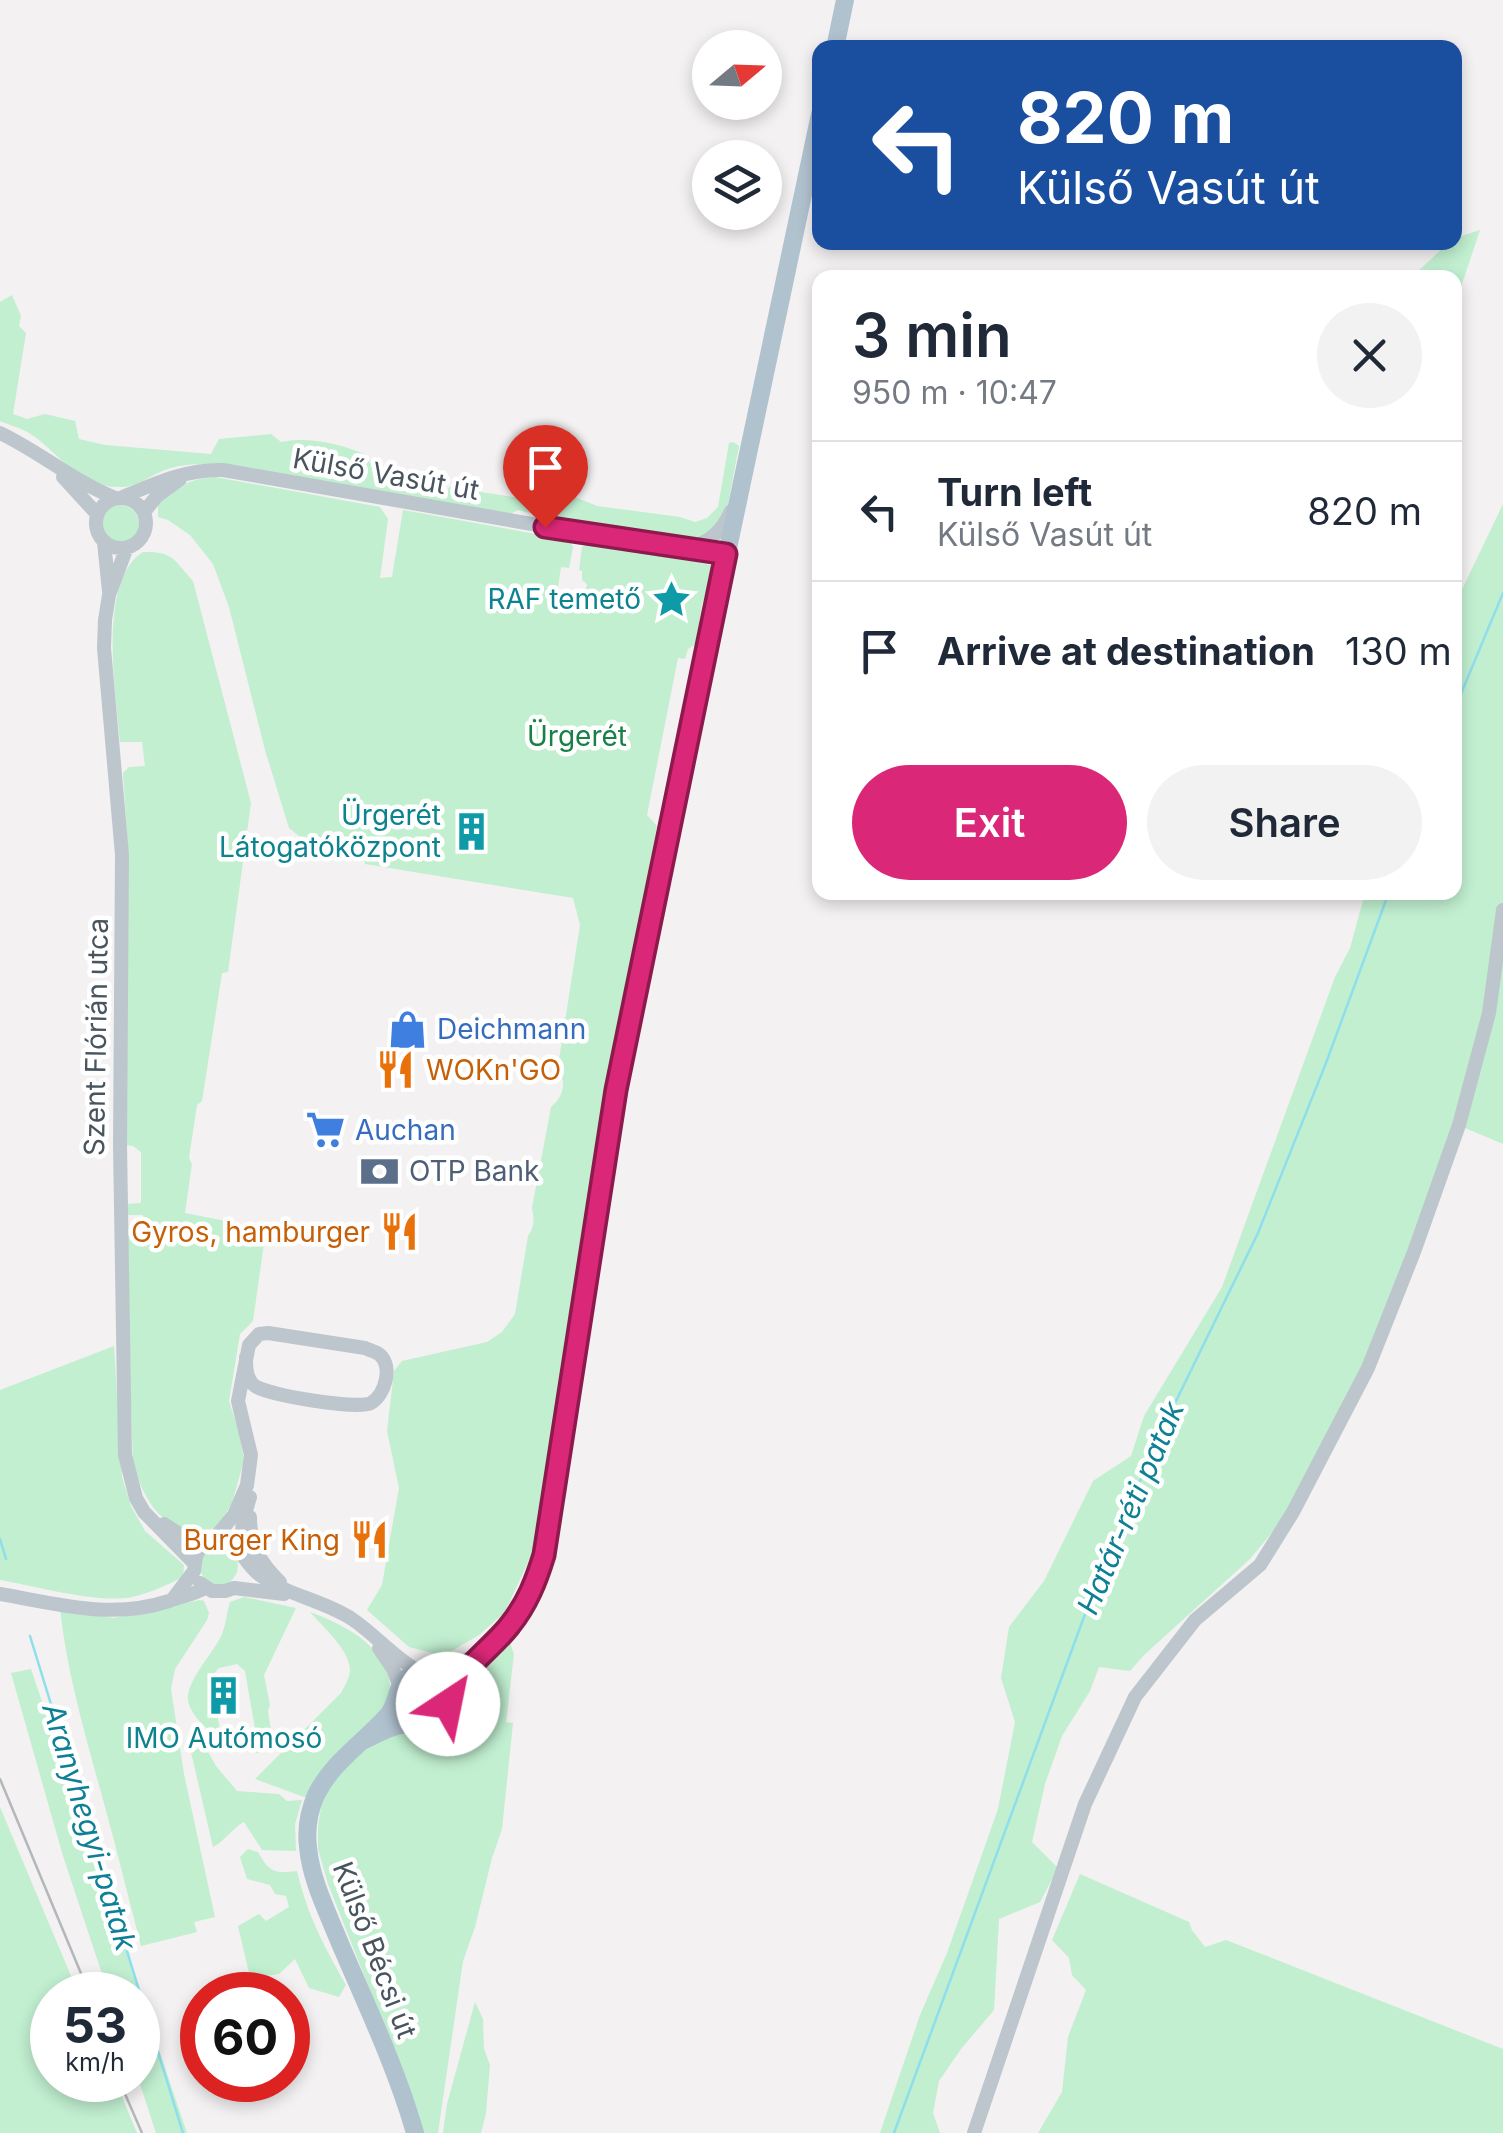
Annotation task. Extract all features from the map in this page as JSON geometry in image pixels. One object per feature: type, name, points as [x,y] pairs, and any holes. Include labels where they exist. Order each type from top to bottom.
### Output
[{"type":"main road","points":[[836,40],[845,0]]},
{"type":"main road","points":[[448,1697],[524,1607],[544,1555],[616,1090],[812,152]]},
{"type":"main road","points":[[418,1723],[404,1714],[398,1693],[410,1676],[460,1666],[493,1644]]},
{"type":"main road","points":[[362,1741],[396,1726],[440,1718],[448,1704],[445,1684],[428,1674]]},
{"type":"main road","name":"Külső Bécsi út","points":[[398,1693],[388,1716],[325,1779],[311,1809],[307,1844],[316,1884],[415,2133]]},
{"type":"street","points":[[0,433],[54,466],[138,504],[144,512],[144,533],[127,548],[104,542],[96,530],[102,505],[119,498]]},
{"type":"street","points":[[54,466],[97,514]]},
{"type":"street","points":[[144,512],[168,486],[193,470]]},
{"type":"street","name":"Külső Vasút út","points":[[119,498],[193,470],[223,470],[545,527],[726,554]]},
{"type":"street","points":[[689,548],[720,532],[740,490]]},
{"type":"street","name":"Szent Flórián utca","points":[[104,542],[109,595]]},
{"type":"street","name":"Szent Flórián utca","points":[[127,548],[109,595],[104,648],[122,855],[120,1164],[125,1455],[136,1498],[144,1512],[194,1567]]},
{"type":"street","points":[[974,2133],[1086,1804],[1135,1697],[1195,1620],[1260,1565],[1293,1512],[1368,1368],[1414,1252],[1496,1014],[1503,910]]},
{"type":"street","points":[[172,1600],[194,1567],[196,1556],[234,1514],[250,1472],[251,1455],[238,1401],[246,1357],[254,1338],[268,1333],[366,1348],[379,1354],[385,1364],[384,1388],[364,1405],[273,1393],[258,1388],[248,1378],[246,1357]]},
{"type":"street","points":[[234,1588],[244,1575],[243,1521],[256,1476],[249,1407],[259,1397],[273,1393]]},
{"type":"street","name":"Szent Flórián utca","points":[[131,1479],[165,1525],[184,1536],[210,1542]]},
{"type":"street","points":[[251,1494],[254,1546],[269,1570],[295,1596]]},
{"type":"street","points":[[210,1542],[226,1541],[259,1575],[295,1596],[338,1611],[409,1666],[428,1674]]},
{"type":"street","points":[[194,1567],[205,1588],[295,1596]]},
{"type":"street","points":[[0,1594],[113,1612],[152,1606],[205,1588]]},
{"type":"street","points":[[367,1631],[393,1670],[398,1693]]},
{"type":"green space","points":[[1480,230],[1462,284],[1462,270],[1419,270],[1441,250],[1462,250],[1462,236]]},
{"type":"green space","points":[[12,295],[21,316],[19,326],[26,333],[13,414],[27,419],[45,414],[75,421],[79,439],[105,445],[211,454],[219,439],[271,434],[281,442],[325,442],[367,455],[372,467],[389,472],[393,488],[445,498],[449,487],[513,497],[535,496],[545,490],[565,493],[597,506],[695,522],[707,518],[718,507],[729,443],[733,442],[739,446],[727,509],[705,536],[692,539],[566,523],[518,510],[509,515],[212,464],[171,468],[128,486],[106,486],[81,476],[29,433],[0,421],[0,302]]},
{"type":"green space","name":"Ürgerét","points":[[215,477],[380,507],[388,519],[380,578],[392,577],[403,510],[569,540],[573,547],[569,568],[561,567],[556,602],[576,605],[580,590],[586,589],[579,570],[582,547],[592,542],[710,565],[713,572],[702,604],[696,644],[688,649],[685,659],[678,658],[647,815],[657,826],[588,1194],[554,1451],[534,1549],[505,1612],[479,1635],[443,1656],[409,1647],[367,1610],[382,1585],[399,1488],[387,1431],[394,1371],[402,1361],[487,1342],[502,1332],[515,1314],[551,1107],[563,1088],[558,1066],[580,925],[573,898],[365,864],[364,854],[309,844],[289,828],[229,607],[213,564],[190,535],[158,517],[158,504],[171,492],[184,484]]},
{"type":"green space","points":[[1503,504],[1503,1144],[1465,1128],[1383,1335],[1289,1512],[1250,1559],[1130,1671],[1099,1667],[1090,1691],[1062,1736],[1045,1784],[1032,1842],[1058,1868],[1040,1902],[999,1919],[994,2010],[939,2081],[933,2113],[940,2133],[880,2133],[998,1809],[1015,1722],[1001,1678],[1009,1627],[1044,1581],[1093,1481],[1131,1456],[1144,1416],[1222,1287],[1335,977],[1350,948],[1363,900],[1462,900],[1462,589]]},
{"type":"green space","points":[[120,505],[133,511],[139,524],[133,537],[120,543],[107,537],[101,524],[107,511]]},
{"type":"green space","points":[[143,552],[167,555],[193,581],[251,803],[228,972],[222,973],[202,1101],[197,1105],[185,1213],[266,1229],[253,1321],[240,1334],[229,1401],[244,1460],[232,1503],[218,1527],[201,1530],[186,1530],[162,1517],[145,1494],[133,1464],[125,1228],[143,1227],[143,1215],[125,1215],[125,1204],[141,1203],[141,1152],[125,1145],[128,852],[123,773],[129,767],[145,766],[142,742],[120,742],[113,640],[119,587],[129,566]]},
{"type":"green space","points":[[114,1346],[122,1477],[131,1506],[145,1531],[184,1565],[183,1577],[118,1599],[0,1580],[0,1390]]},
{"type":"green space","points":[[219,1547],[232,1553],[238,1566],[232,1579],[219,1585],[206,1579],[200,1566],[206,1553]]},
{"type":"green space","points":[[244,1597],[296,1608],[264,1675],[273,1744],[269,1751],[256,1753],[245,1671],[237,1664],[219,1668],[210,1678],[220,1730],[242,1733],[246,1739],[239,1750],[198,1720],[188,1695],[221,1636],[230,1602]]},
{"type":"green space","points":[[200,1600],[209,1613],[207,1620],[175,1669],[171,1689],[184,1774],[215,1917],[194,1922],[197,1932],[141,1946],[77,1703],[60,1609],[113,1618]]},
{"type":"green space","points":[[310,1612],[355,1634],[378,1655],[390,1683],[390,1701],[307,1798],[255,1779],[341,1693],[348,1678],[350,1669],[345,1653]]},
{"type":"green space","points":[[509,1640],[514,1654],[506,1722],[513,1723],[502,1829],[463,1961],[438,2133],[422,2133],[419,2114],[328,1884],[318,1849],[323,1795],[333,1779],[366,1747],[405,1729],[424,1734],[439,1729],[452,1717],[459,1689]]},
{"type":"green space","points":[[31,1669],[133,1972],[101,1972],[63,1856],[11,1673]]},
{"type":"green space","points":[[207,1750],[237,1791],[279,1794],[287,1801],[302,1800],[295,1824],[296,1851],[262,1850],[244,1822],[213,1847],[191,1752]]},
{"type":"green space","points":[[0,1807],[69,1972],[30,1972],[30,2102],[124,2102],[137,2133],[0,2133]]},
{"type":"green space","points":[[248,1849],[258,1852],[273,1870],[297,1871],[317,1930],[346,1985],[339,1997],[310,1988],[310,1972],[301,1972],[295,1959],[281,1972],[249,1972],[238,1926],[259,1914],[266,1921],[289,1907],[286,1896],[275,1894],[270,1885],[247,1879],[240,1857]]},
{"type":"green space","points":[[1080,1874],[1189,1922],[1205,1947],[1226,1940],[1503,2049],[1503,2133],[1038,2133],[1062,2092],[1068,2037],[1086,1990],[1072,1975],[1069,1958],[1052,1940]]},
{"type":"green space","points":[[475,2002],[483,2019],[484,2049],[490,2065],[486,2113],[481,2133],[443,2133],[447,2104]]},
{"type":"green space","points":[[160,2053],[187,2133],[156,2133],[146,2102],[160,2102]]},
{"type":"waterway","name":"Határ-réti patak","points":[[1462,691],[1503,593]]},
{"type":"waterway","name":"Határ-réti patak","points":[[894,2133],[1088,1606],[1157,1440],[1258,1233],[1386,900]]},
{"type":"waterway","name":"Aranyhegyi-patak","points":[[0,1539],[6,1559]]},
{"type":"waterway","name":"Aranyhegyi-patak","points":[[30,1636],[183,2133]]},
{"type":"railway","points":[[0,1779],[80,1972]]},
{"type":"railway","points":[[129,2102],[142,2133]]},
{"type":"place","name":"RAF temető","points":[[671,599]]},
{"type":"place","name":"Ürgerét Látogatóközpont","points":[[471,831]]},
{"type":"place","name":"Deichmann","points":[[407,1029]]},
{"type":"place","name":"WOKn'GO","points":[[396,1070]]},
{"type":"place","name":"Auchan","points":[[325,1130]]},
{"type":"place","name":"OTP Bank","points":[[379,1171]]},
{"type":"place","name":"Gyros, hamburger","points":[[400,1232]]},
{"type":"place","name":"Burger King","points":[[370,1540]]},
{"type":"place","name":"IMO Autómosó","points":[[224,1696]]},
{"type":"route","points":[[448,1704],[456,1684],[524,1607],[544,1555],[616,1090],[726,554],[545,527]]}]
